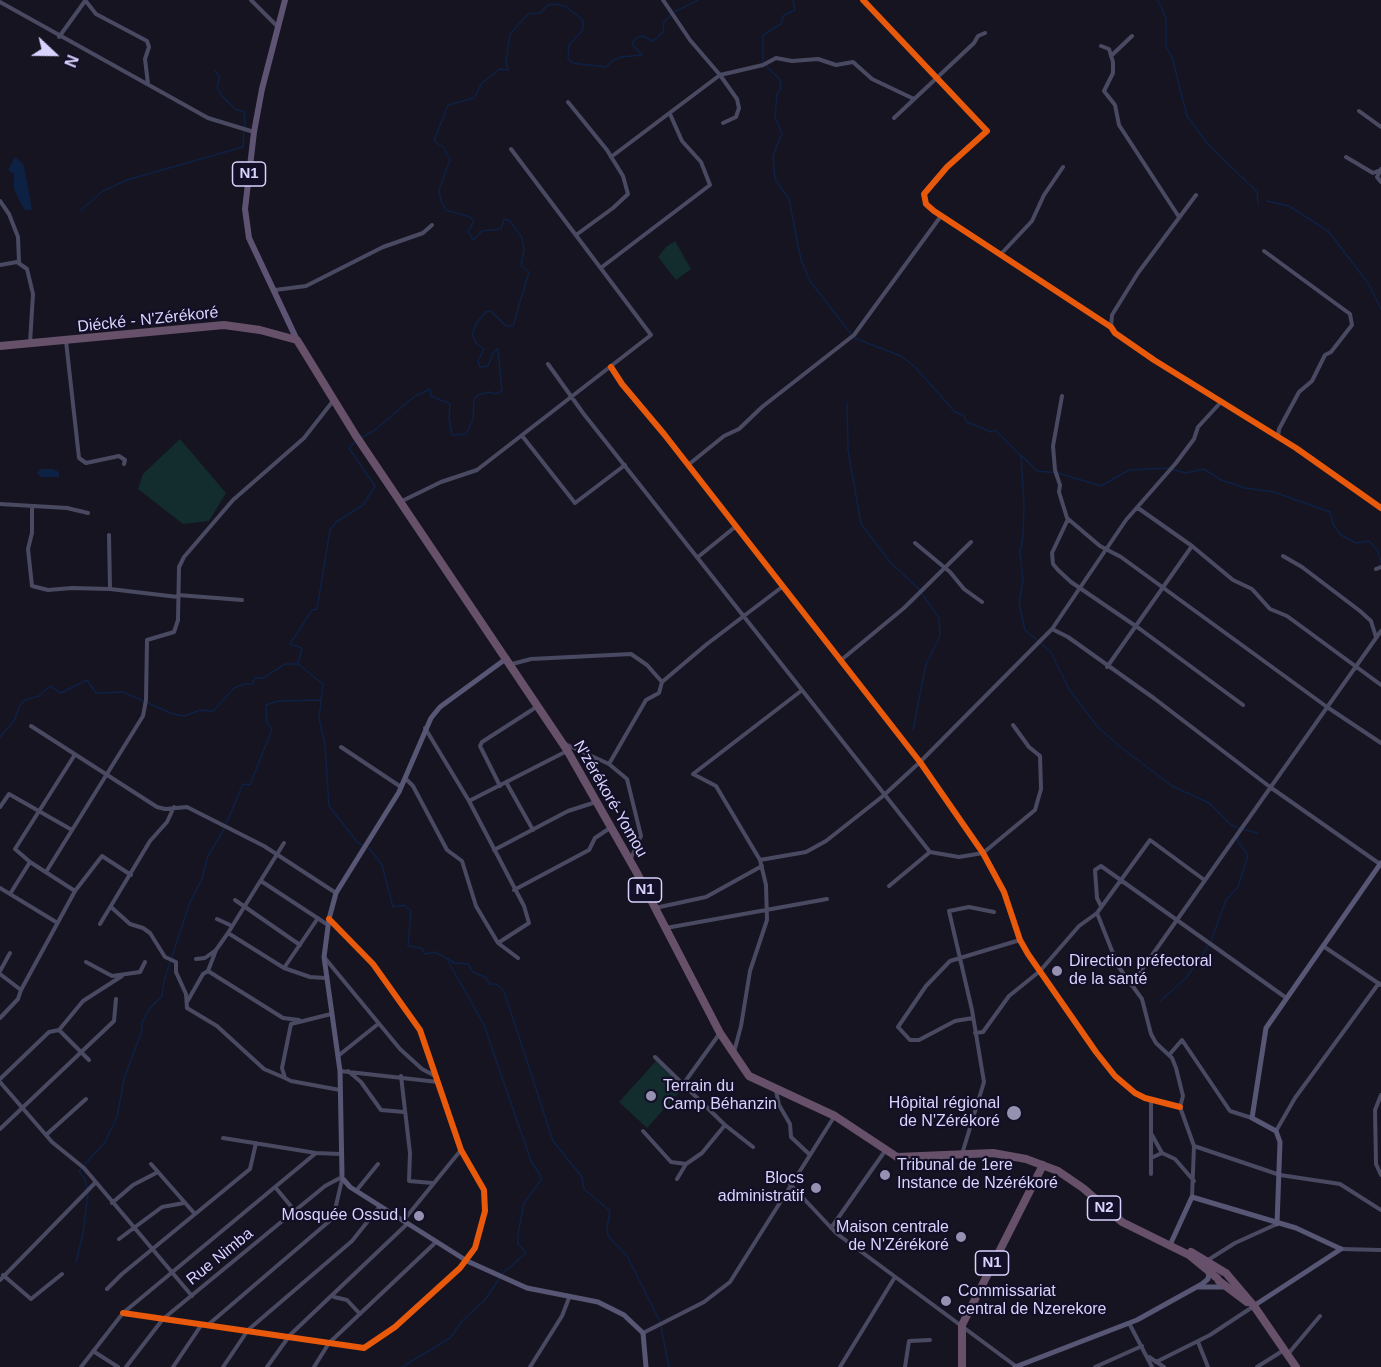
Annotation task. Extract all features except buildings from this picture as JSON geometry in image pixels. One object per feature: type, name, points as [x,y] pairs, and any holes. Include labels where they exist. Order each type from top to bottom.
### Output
[{"type":"highway","name":"Diécké - N'Zérékoré","points":[[0,346],[224,325],[260,330],[297,340]]},
{"type":"highway","name":"N'zérékoré-Yomou","points":[[297,340],[358,439],[402,501],[567,750],[630,861],[720,1033],[749,1076],[835,1116],[885,1151],[905,1159],[993,1153],[1043,1165]]},
{"type":"highway","name":"N2","points":[[1043,1165],[1058,1171],[1083,1188],[1122,1222],[1225,1273],[1253,1307],[1296,1367]]},
{"type":"highway","name":"N1","points":[[962,1367],[962,1324],[1043,1165]]},
{"type":"highway","name":"N2","points":[[1208,1264],[1218,1280],[1253,1307]]},
{"type":"highway","points":[[1218,1280],[1226,1280],[1225,1273]]},
{"type":"highway","name":"N2","points":[[1284,1352],[1291,1367]]},
{"type":"main road","name":"N1","points":[[285,0],[254,132],[245,209],[246,228],[297,340]]},
{"type":"street","points":[[59,37],[85,0],[96,14],[147,41],[149,47],[145,58],[148,84]]},
{"type":"street","points":[[251,0],[278,28]]},
{"type":"street","points":[[663,0],[690,40],[737,99],[739,108],[736,117],[723,123]]},
{"type":"street","points":[[863,0],[987,131],[947,167],[924,194],[926,204],[1111,327],[1115,333],[1278,437],[1381,508]]},
{"type":"street","points":[[1,1],[59,37],[207,118],[254,132]]},
{"type":"street","points":[[894,118],[978,36],[986,33]]},
{"type":"street","points":[[1111,56],[1132,36]]},
{"type":"street","points":[[1101,46],[1109,49],[1111,56],[1113,73],[1104,91],[1115,105],[1119,125],[1135,153],[1173,204],[1179,217]]},
{"type":"street","points":[[611,156],[720,75],[765,64],[776,58],[792,61],[818,59],[836,65],[853,62],[873,79],[914,99]]},
{"type":"street","points":[[568,102],[611,156],[623,176],[628,194],[576,235]]},
{"type":"street","points":[[1359,111],[1381,127]]},
{"type":"street","points":[[602,267],[710,185],[701,162],[682,141],[670,114]]},
{"type":"street","points":[[402,501],[441,482],[477,470],[651,335],[511,149]]},
{"type":"street","points":[[1346,157],[1375,175],[1381,182]]},
{"type":"street","points":[[1000,255],[1032,221],[1044,195],[1063,167]]},
{"type":"street","points":[[1375,175],[1380,170]]},
{"type":"street","points":[[1111,327],[1112,315],[1130,285],[1196,195]]},
{"type":"street","points":[[0,201],[9,214],[18,237],[20,263],[27,269],[33,294],[30,343]]},
{"type":"street","points":[[688,465],[724,436],[739,429],[762,407],[852,336],[941,216]]},
{"type":"street","points":[[275,290],[306,286],[383,247],[423,233],[432,225]]},
{"type":"street","points":[[1264,251],[1315,290],[1341,306],[1350,314],[1352,325],[1331,352],[1325,355],[1312,381],[1299,392],[1279,429],[1278,437]]},
{"type":"street","points":[[0,265],[20,263]]},
{"type":"street","points":[[66,341],[79,458],[86,463],[119,456],[125,460],[124,464]]},
{"type":"street","points":[[548,364],[572,398],[883,796],[930,852],[959,857],[983,854],[1031,816],[1039,803],[1042,770],[1040,756],[1029,747],[1012,725]]},
{"type":"street","points":[[611,367],[622,384],[920,762],[983,854],[1004,892],[1020,940],[1115,1076],[1135,1093],[1151,1100],[1180,1107]]},
{"type":"street","points":[[1062,396],[1053,446],[1055,470],[1060,485],[1059,492],[1068,519],[1327,708],[1381,743]]},
{"type":"street","points":[[46,872],[143,716],[146,700],[147,639],[174,632],[178,621],[179,567],[201,535],[234,500],[304,438],[333,400]]},
{"type":"street","points":[[760,860],[806,852],[826,841],[883,796],[920,762],[1052,629],[1107,549],[1194,439],[1198,427],[1221,402]]},
{"type":"street","points":[[523,436],[575,503],[626,465]]},
{"type":"street","points":[[0,504],[66,508],[88,513]]},
{"type":"street","points":[[32,506],[32,533],[28,549],[32,586],[48,591],[72,588],[110,589],[242,600]]},
{"type":"street","points":[[1138,508],[1192,546],[1233,580],[1252,590],[1270,609],[1287,616],[1381,685]]},
{"type":"street","points":[[1068,519],[1052,553],[1053,564],[1081,589],[1136,626],[1243,705]]},
{"type":"street","points":[[698,557],[735,527]]},
{"type":"street","points":[[109,535],[110,589]]},
{"type":"street","points":[[840,661],[904,608],[971,542]]},
{"type":"street","points":[[915,543],[945,568],[964,589],[982,602]]},
{"type":"street","points":[[1107,667],[1192,546]]},
{"type":"street","points":[[1283,556],[1302,567],[1366,616],[1371,621],[1376,638]]},
{"type":"street","points":[[609,764],[646,700],[659,693],[662,682],[706,644],[782,587]]},
{"type":"street","points":[[1052,629],[1068,637],[1155,699],[1270,787],[1381,864],[1285,997],[1266,1028],[1252,1118]]},
{"type":"street","points":[[1131,985],[1203,879],[1357,668],[1381,631]]},
{"type":"street","points":[[209,1324],[333,1218],[342,1178],[340,1071],[325,978],[324,957],[328,922],[336,893],[402,787],[425,727],[440,707],[509,661],[631,654],[647,665],[662,682]]},
{"type":"street","points":[[732,1054],[741,1026],[750,971],[767,920],[766,885],[760,860],[716,786],[693,774],[801,691]]},
{"type":"street","points":[[500,786],[480,746],[482,742],[539,706]]},
{"type":"street","points":[[31,726],[74,756],[157,807],[187,807],[277,854],[336,893]]},
{"type":"street","points":[[425,727],[469,801],[529,922],[498,943]]},
{"type":"street","points":[[562,742],[609,764],[627,779],[641,836],[630,861]]},
{"type":"street","points":[[341,747],[402,787]]},
{"type":"street","points":[[469,801],[567,750]]},
{"type":"street","points":[[74,756],[15,849],[30,862],[75,891]]},
{"type":"street","points":[[405,778],[412,786],[447,850],[462,861],[476,906],[498,943],[518,958]]},
{"type":"street","points":[[506,782],[533,830]]},
{"type":"street","points":[[0,807],[9,794],[73,830]]},
{"type":"street","points":[[494,850],[568,811],[597,802]]},
{"type":"street","points":[[100,924],[150,841],[167,822],[174,807]]},
{"type":"street","points":[[514,890],[590,850],[596,838],[611,828]]},
{"type":"street","points":[[975,1033],[983,1032],[1009,996],[1040,971],[1079,926],[1097,913],[1150,840],[1203,879]]},
{"type":"street","points":[[187,1002],[203,974],[208,972],[216,950],[284,843]]},
{"type":"street","points":[[889,886],[930,852]]},
{"type":"street","points":[[0,1018],[18,999],[56,922],[75,891],[102,856],[131,875]]},
{"type":"street","points":[[10,894],[30,862]]},
{"type":"street","points":[[654,909],[706,897],[762,866]]},
{"type":"street","points":[[1101,906],[1097,898],[1095,870],[1101,866],[1285,997]]},
{"type":"street","points":[[123,1313],[290,1335],[364,1348],[373,1343],[467,1261],[480,1233],[486,1200],[481,1181],[462,1150],[427,1045],[413,1018],[373,964],[338,926],[318,918],[261,881]]},
{"type":"street","points":[[0,888],[56,922]]},
{"type":"street","points":[[665,928],[827,899]]},
{"type":"street","points":[[235,900],[300,945]]},
{"type":"street","points":[[111,907],[130,924],[150,933],[165,957],[176,962],[176,972],[186,994],[187,1008],[216,1026],[264,1069],[285,1078],[340,1090]]},
{"type":"street","points":[[962,1155],[984,1082],[973,1017],[949,911],[969,907],[994,912]]},
{"type":"street","points":[[1097,913],[1118,966],[1142,999],[1156,1043],[1169,1055],[1176,1068],[1183,1096],[1180,1107],[1194,1146],[1192,1197],[1170,1245]]},
{"type":"street","points":[[284,968],[318,918]]},
{"type":"street","points":[[217,919],[232,926]]},
{"type":"street","points":[[228,933],[284,968],[310,977],[325,978]]},
{"type":"street","points":[[973,1017],[956,1022],[919,1041],[910,1040],[898,1027],[912,1003],[937,973],[950,962],[1020,940]]},
{"type":"street","points":[[1276,1131],[1295,1098],[1380,984],[1323,946]]},
{"type":"street","points":[[196,959],[205,958],[216,950]]},
{"type":"street","points":[[10,953],[0,972],[21,990]]},
{"type":"street","points":[[324,957],[407,1056],[438,1079]]},
{"type":"street","points":[[86,962],[112,976],[140,972],[145,962]]},
{"type":"street","points":[[208,972],[283,1018],[302,1020]]},
{"type":"street","points":[[122,976],[82,1001],[58,1030],[49,1032],[0,1081],[46,1135],[82,1167],[192,1296]]},
{"type":"street","points":[[0,1129],[114,1021],[116,999]]},
{"type":"street","points":[[285,1078],[282,1068],[287,1030],[291,1024],[331,1014]]},
{"type":"street","points":[[338,1056],[378,1024]]},
{"type":"street","points":[[58,1030],[89,1060]]},
{"type":"street","points":[[684,1083],[720,1033]]},
{"type":"street","points":[[1169,1055],[1182,1040],[1230,1111],[1252,1118],[1276,1131],[1280,1142],[1277,1224]]},
{"type":"street","points":[[655,1057],[725,1125],[753,1147]]},
{"type":"street","points":[[340,1071],[438,1079]]},
{"type":"street","points":[[348,1071],[361,1082],[381,1110],[404,1112]]},
{"type":"street","points":[[401,1076],[410,1153],[409,1181],[432,1183]]},
{"type":"street","points":[[776,1090],[779,1105],[790,1124],[791,1137],[809,1154]]},
{"type":"street","points":[[1381,1095],[1375,1110],[1376,1164],[1381,1175]]},
{"type":"street","points":[[46,1135],[86,1100]]},
{"type":"street","points":[[1151,1100],[1151,1174]]},
{"type":"street","points":[[643,1333],[714,1296],[730,1282],[835,1116]]},
{"type":"street","points":[[677,1179],[686,1164],[702,1153],[725,1125]]},
{"type":"street","points":[[643,1131],[671,1162],[686,1164]]},
{"type":"street","points":[[1151,1134],[1162,1153],[1183,1165],[1194,1182]]},
{"type":"street","points":[[223,1138],[316,1153],[341,1154]]},
{"type":"street","points":[[107,1289],[250,1169],[256,1143]]},
{"type":"street","points":[[1194,1146],[1280,1174],[1340,1184],[1381,1210]]},
{"type":"street","points":[[267,1367],[290,1335],[333,1297],[405,1222],[432,1183],[462,1150]]},
{"type":"street","points":[[831,1228],[885,1151]]},
{"type":"street","points":[[81,1367],[123,1313],[316,1153]]},
{"type":"street","points":[[1151,1158],[1162,1153]]},
{"type":"street","points":[[152,1164],[195,1214]]},
{"type":"street","points":[[356,1191],[378,1164]]},
{"type":"street","points":[[112,1203],[133,1185],[158,1172]]},
{"type":"street","points":[[342,1178],[356,1191],[435,1243],[494,1274],[527,1288],[569,1298],[589,1300],[612,1307],[632,1320],[643,1333],[645,1367]]},
{"type":"street","name":"Rue Nimba","points":[[126,1367],[163,1319],[325,1186],[342,1178]]},
{"type":"street","points":[[62,1274],[31,1299],[2,1277],[95,1183]]},
{"type":"street","points":[[790,1184],[831,1228],[962,1324],[1016,1367],[1129,1323],[1197,1288],[1208,1279],[1210,1273],[1208,1264],[1235,1243],[1277,1224]]},
{"type":"street","points":[[275,1187],[295,1211]]},
{"type":"street","points":[[1192,1197],[1296,1228],[1341,1250],[1381,1250]]},
{"type":"street","points":[[119,1239],[162,1207],[184,1203]]},
{"type":"street","points":[[223,1367],[248,1330],[352,1241],[380,1206]]},
{"type":"street","points":[[314,1367],[329,1343],[435,1243]]},
{"type":"street","points":[[1156,1362],[1198,1342],[1341,1250]]},
{"type":"street","points":[[840,1367],[896,1277]]},
{"type":"street","points":[[1197,1288],[1232,1289]]},
{"type":"street","points":[[333,1297],[347,1300],[360,1314]]},
{"type":"street","points":[[530,1367],[562,1316],[569,1298]]},
{"type":"street","points":[[1257,1367],[1284,1352],[1320,1316]]},
{"type":"street","points":[[1129,1323],[1149,1357],[1152,1367]]},
{"type":"street","points":[[173,1367],[202,1324]]},
{"type":"street","points":[[905,1367],[909,1341],[930,1340]]},
{"type":"street","points":[[1198,1342],[1208,1367]]},
{"type":"street","points":[[1095,1367],[1105,1365],[1142,1346]]},
{"type":"street","points":[[93,1351],[118,1367]]},
{"type":"street","points":[[1149,1357],[1164,1367]]},
{"type":"green space","points":[[675,241],[691,269],[676,280],[658,257]]},
{"type":"green space","points":[[180,439],[226,493],[209,521],[183,524],[138,489],[143,474]]},
{"type":"green space","points":[[656,1061],[684,1087],[647,1128],[619,1102]]},
{"type":"water","points":[[15,157],[23,164],[32,210],[25,210],[14,189],[14,174],[8,170]]},
{"type":"water","points":[[41,469],[53,469],[59,472],[59,477],[41,477],[37,473]]},
{"type":"waterway","points":[[361,438],[375,430],[415,396],[430,389],[431,396],[450,404],[449,418],[452,435],[466,434],[473,420],[474,399],[478,395],[489,392],[496,394],[502,391],[498,349],[493,353],[488,366],[480,367],[478,361],[484,349],[476,343],[472,334],[477,322],[486,312],[491,311],[506,326],[513,326],[529,272],[521,266],[524,250],[522,238],[510,221],[504,219],[501,229],[482,231],[473,240],[468,231],[474,222],[470,217],[446,210],[441,201],[439,190],[450,160],[444,148],[434,141],[448,105],[474,98],[482,83],[500,69],[508,70],[506,61],[510,34],[528,14],[540,13],[548,5],[557,4],[566,7],[583,20],[583,30],[569,45],[568,58],[572,63],[606,67],[621,57],[642,55],[632,44],[636,38],[643,36],[653,41],[663,32],[664,22],[674,12],[698,0]]},
{"type":"waterway","points":[[793,0],[795,10],[784,15],[781,24],[763,35],[763,62],[780,80],[781,89],[777,94],[775,118],[782,133],[773,156],[775,179],[789,199],[801,260],[810,281],[851,334]]},
{"type":"waterway","points":[[1158,0],[1166,18],[1166,47],[1172,57],[1187,116],[1207,143],[1257,192],[1258,204]]},
{"type":"waterway","points":[[215,71],[220,77],[217,87],[221,95],[235,109],[244,112],[245,127]]},
{"type":"waterway","points":[[80,211],[103,191],[127,180],[243,147],[244,131]]},
{"type":"waterway","points":[[1267,201],[1289,206],[1328,231],[1368,283],[1381,309]]},
{"type":"waterway","points":[[854,338],[901,356],[915,367],[955,412],[963,415],[967,422],[991,432],[995,430],[1021,456],[1024,503],[1020,552],[1023,581],[1019,603],[1025,630],[1050,651],[1069,689],[1097,726],[1119,746],[1172,786],[1209,803],[1231,825],[1240,829]]},
{"type":"waterway","points":[[847,402],[848,450],[861,524],[891,563],[918,588],[939,618],[940,636],[926,664],[913,730]]},
{"type":"waterway","points":[[355,442],[349,448],[375,486],[363,505],[336,522],[330,530],[317,609],[312,610],[290,644],[302,648],[298,664],[323,684],[319,718],[325,745],[329,806],[358,843],[370,849],[382,865],[393,907],[404,905],[411,911],[408,946],[421,948],[425,954],[435,952],[455,963],[468,964],[473,972],[485,977],[490,984],[496,984],[504,991],[553,1141],[582,1177],[584,1189],[610,1211],[608,1236],[627,1256],[660,1322]]},
{"type":"waterway","points":[[1022,456],[1037,471],[1058,473],[1101,486],[1129,470],[1167,468],[1186,473],[1204,469],[1221,480],[1245,488],[1274,492],[1330,512],[1333,524],[1341,535],[1356,543],[1369,541],[1378,551],[1381,563]]},
{"type":"waterway","points":[[0,737],[14,721],[20,705],[25,700],[39,696],[50,686],[61,693],[87,680],[96,693],[123,692],[173,714],[184,716],[200,710],[213,711],[234,688],[252,684],[255,678],[263,678],[285,664],[298,664]]},
{"type":"waterway","points":[[226,824],[243,784],[250,785],[272,729],[267,723],[266,705],[278,701],[321,700]]},
{"type":"waterway","points":[[76,1262],[83,1233],[88,1193],[85,1180],[79,1171],[105,1142],[117,1117],[124,1079],[142,1030],[142,1023],[149,1009],[162,996],[164,981],[190,902],[202,879],[208,856],[224,829]]},
{"type":"waterway","points":[[1241,829],[1258,833]]},
{"type":"waterway","points":[[1211,941],[1226,900],[1238,887],[1248,855],[1238,842],[1238,836]]},
{"type":"waterway","points":[[1160,1001],[1186,978],[1209,945]]},
{"type":"waterway","points":[[448,961],[484,1025],[531,1161],[541,1180],[524,1203],[518,1244],[526,1253],[502,1274]]},
{"type":"waterway","points":[[402,1367],[450,1338],[462,1321],[484,1301],[500,1278]]},
{"type":"waterway","points":[[661,1327],[669,1367]]},
{"type":"cycle path","points":[[863,0],[987,131],[947,167],[924,194],[926,204],[1111,327],[1115,333],[1154,360],[1296,448],[1381,508]]},
{"type":"cycle path","points":[[611,367],[622,384],[664,434],[920,762],[983,853],[1004,892],[1020,940],[1028,954],[1096,1052],[1115,1076],[1135,1093],[1145,1098],[1180,1107]]},
{"type":"cycle path","points":[[123,1313],[364,1348],[395,1327],[460,1268],[475,1248],[485,1211],[484,1190],[461,1150],[420,1030],[373,964],[329,919]]},
{"type":"place","name":"Direction préfectoral de la santé","points":[[1057,971]]},
{"type":"place","name":"Terrain du Camp Béhanzin","points":[[651,1096]]},
{"type":"place","name":"Hôpital régional de N'Zérékoré","points":[[1014,1113]]},
{"type":"place","name":"Tribunal de 1ere Instance de Nzérékoré","points":[[885,1175]]},
{"type":"place","name":"Blocs administratif","points":[[816,1188]]},
{"type":"place","name":"Mosquée Ossud I","points":[[419,1216]]},
{"type":"place","name":"Maison centrale de N'Zérékoré","points":[[961,1237]]},
{"type":"place","name":"Commissariat central de Nzerekore","points":[[946,1301]]}]
